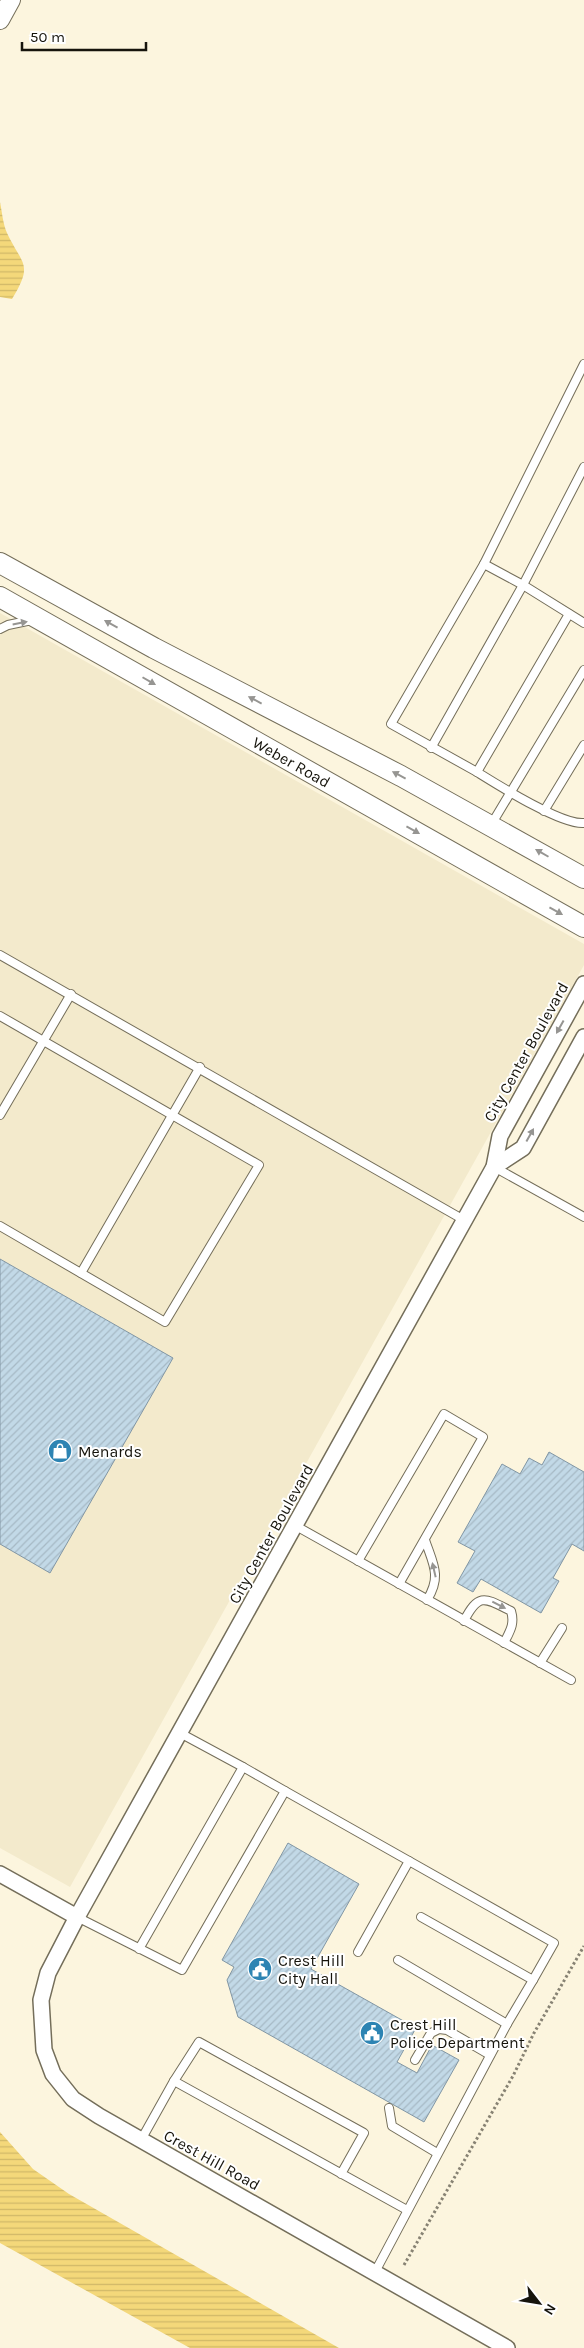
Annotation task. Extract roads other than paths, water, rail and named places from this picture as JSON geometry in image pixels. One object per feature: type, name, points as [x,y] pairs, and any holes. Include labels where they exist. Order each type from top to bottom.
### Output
[{"type":"main road","points":[[0,563],[154,648],[491,824],[584,878]]},
{"type":"main road","name":"Weber Road","points":[[0,597],[584,927]]},
{"type":"street","points":[[0,20],[11,0]]},
{"type":"street","name":"City Center Boulevard","points":[[77,1917],[494,1167],[500,1136],[584,984]]},
{"type":"street","name":"City Center Boulevard","points":[[494,1167],[523,1148],[584,1036]]},
{"type":"street","points":[[0,1874],[77,1917]]},
{"type":"street","name":"Crest Hill Road","points":[[77,1917],[48,1972],[41,2000],[44,2050],[53,2074],[74,2099],[98,2116],[507,2348]]},
{"type":"lane","points":[[584,364],[484,564],[391,724],[544,811],[584,823]]},
{"type":"lane","points":[[431,748],[522,585],[584,468]]},
{"type":"lane","points":[[484,564],[584,623]]},
{"type":"lane","points":[[477,772],[570,614]]},
{"type":"lane","points":[[0,629],[8,625],[40,619]]},
{"type":"lane","points":[[491,824],[584,670]]},
{"type":"lane","points":[[544,811],[584,745]]},
{"type":"lane","points":[[0,954],[464,1220]]},
{"type":"lane","points":[[0,1115],[71,994]]},
{"type":"lane","points":[[0,1016],[259,1165],[165,1322],[0,1226]]},
{"type":"lane","points":[[81,1274],[200,1067]]},
{"type":"lane","points":[[494,1167],[584,1217]]},
{"type":"lane","points":[[358,1561],[444,1414],[483,1436],[399,1584]]},
{"type":"lane","points":[[296,1526],[571,1680]]},
{"type":"lane","points":[[424,1540],[437,1576],[434,1588],[427,1600]]},
{"type":"lane","points":[[464,1621],[472,1605],[478,1600],[487,1599],[511,1611],[513,1627],[504,1643]]},
{"type":"lane","points":[[540,1663],[562,1628]]},
{"type":"lane","points":[[180,1733],[554,1943],[490,2055],[375,2272]]},
{"type":"lane","points":[[138,1949],[243,1768]]},
{"type":"lane","points":[[77,1917],[182,1970],[285,1791]]},
{"type":"lane","points":[[358,1952],[409,1861]]},
{"type":"lane","points":[[422,1917],[533,1980]]},
{"type":"lane","points":[[398,1960],[507,2024]]},
{"type":"lane","points":[[414,2060],[432,2033],[439,2029],[447,2030],[490,2055]]},
{"type":"lane","points":[[140,2140],[199,2042],[364,2133],[341,2174]]},
{"type":"lane","points":[[174,2081],[407,2210]]},
{"type":"lane","points":[[388,2108],[392,2126],[437,2153]]},
{"type":"place","name":"Menards","points":[[60,1451]]},
{"type":"place","name":"Crest Hill City Hall","points":[[260,1969]]},
{"type":"place","name":"Crest Hill Police Department","points":[[372,2033]]}]
